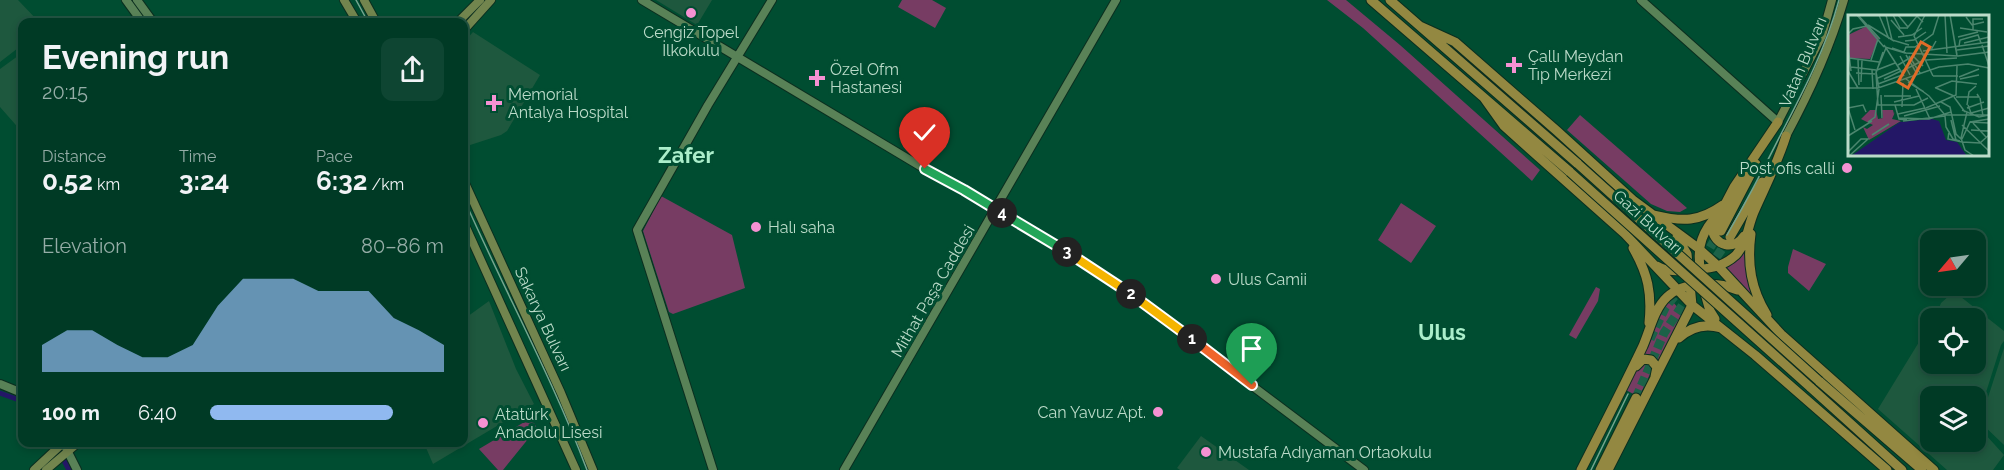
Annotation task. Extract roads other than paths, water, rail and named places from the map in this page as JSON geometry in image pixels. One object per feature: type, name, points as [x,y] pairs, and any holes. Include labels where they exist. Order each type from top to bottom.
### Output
[{"type":"highway","name":"Gazi Bulvarı","points":[[1371,0],[1570,172],[1902,470]]},
{"type":"highway","name":"Gazi Bulvarı","points":[[1390,0],[1922,470]]},
{"type":"highway","points":[[1420,26],[1455,42],[1649,213],[1698,248],[1719,267],[1781,334],[1934,470]]},
{"type":"highway","points":[[1484,98],[1504,126],[1624,234],[1692,305],[1721,327],[1887,470]]},
{"type":"highway","points":[[1721,327],[1710,311],[1703,285],[1698,248],[1704,231],[1725,204],[1779,120]]},
{"type":"highway","points":[[1721,231],[1779,120]]},
{"type":"highway","points":[[1652,263],[1664,270],[1689,270],[1719,267],[1734,256],[1741,248],[1779,158],[1786,135]]},
{"type":"highway","points":[[1730,237],[1786,135]]},
{"type":"highway","points":[[1649,213],[1689,220],[1714,212],[1725,204]]},
{"type":"highway","points":[[1725,204],[1712,229],[1716,239],[1725,245],[1735,245],[1747,231]]},
{"type":"highway","points":[[1753,215],[1749,269],[1759,302],[1781,334]]},
{"type":"highway","points":[[1608,470],[1692,305],[1692,287],[1684,247],[1667,226]]},
{"type":"highway","points":[[1624,234],[1639,260],[1650,290],[1648,335]]},
{"type":"highway","points":[[1581,470],[1661,304],[1677,290],[1703,285],[1719,284],[1740,291]]},
{"type":"highway","points":[[1673,344],[1693,327],[1712,325],[1721,327]]},
{"type":"highway","points":[[1628,376],[1642,359],[1651,360],[1656,367],[1653,385]]},
{"type":"highway","points":[[1587,470],[1625,392]]},
{"type":"highway","points":[[1600,470],[1635,398]]},
{"type":"main road","points":[[344,0],[355,18]]},
{"type":"main road","points":[[364,0],[374,18]]},
{"type":"main road","points":[[462,18],[480,0]]},
{"type":"main road","points":[[468,26],[491,0]]},
{"type":"main road","points":[[1779,120],[1821,36],[1832,0]]},
{"type":"main road","name":"Vatan Bulvarı","points":[[1786,135],[1818,75],[1844,0]]},
{"type":"main road","name":"Sakarya Bulvarı","points":[[468,190],[561,393],[593,470]]},
{"type":"main road","name":"Sakarya Bulvarı","points":[[468,232],[576,470]]},
{"type":"main road","points":[[34,470],[58,447]]},
{"type":"main road","points":[[46,470],[58,466],[74,447]]},
{"type":"street","points":[[126,0],[139,18]]},
{"type":"street","points":[[137,0],[150,18]]},
{"type":"street","points":[[642,0],[1110,279],[1359,468]]},
{"type":"street","points":[[713,470],[637,230],[708,105],[772,0]]},
{"type":"street","name":"Mithat Paşa Caddesi","points":[[844,470],[1116,0]]},
{"type":"street","points":[[1641,0],[1761,109],[1779,120]]},
{"type":"street","points":[[1649,0],[1779,120]]},
{"type":"street","points":[[0,384],[18,391]]},
{"type":"street","points":[[65,447],[77,470]]},
{"type":"waterway","points":[[0,393],[18,400]]},
{"type":"waterway","points":[[57,447],[69,470]]},
{"type":"tunnel","points":[[1703,259],[1719,233]]},
{"type":"tunnel","points":[[1709,268],[1728,240]]},
{"type":"tunnel","points":[[1650,339],[1665,308],[1680,289]]},
{"type":"tunnel","points":[[1636,398],[1664,333],[1690,294]]},
{"type":"tram line","points":[[356,0],[366,18]]},
{"type":"tram line","points":[[1727,235],[1806,85],[1828,35],[1839,0]]},
{"type":"tram line","points":[[468,208],[559,401],[587,470]]},
{"type":"tram line","points":[[1591,470],[1628,394]]},
{"type":"place","name":"Cengiz Topel İlkokulu","points":[[691,13]]},
{"type":"place","name":"Çallı Meydan Tıp Merkezi","points":[[1514,65]]},
{"type":"place","name":"Özel Ofm Hastanesi","points":[[817,78]]},
{"type":"place","name":"Memorial Antalya Hospital","points":[[494,103]]},
{"type":"place","name":"Post ofis calli","points":[[1847,168]]},
{"type":"place","name":"Halı saha","points":[[756,227]]},
{"type":"place","name":"Ulus Camii","points":[[1216,279]]},
{"type":"place","name":"Can Yavuz Apt.","points":[[1158,412]]},
{"type":"place","name":"Atatürk Anadolu Lisesi","points":[[483,423]]},
{"type":"place","name":"Mustafa Adıyaman Ortaokulu","points":[[1206,452]]},
{"type":"district","name":"Zafer","points":[[686,155]]},
{"type":"district","name":"Ulus","points":[[1442,332]]}]
